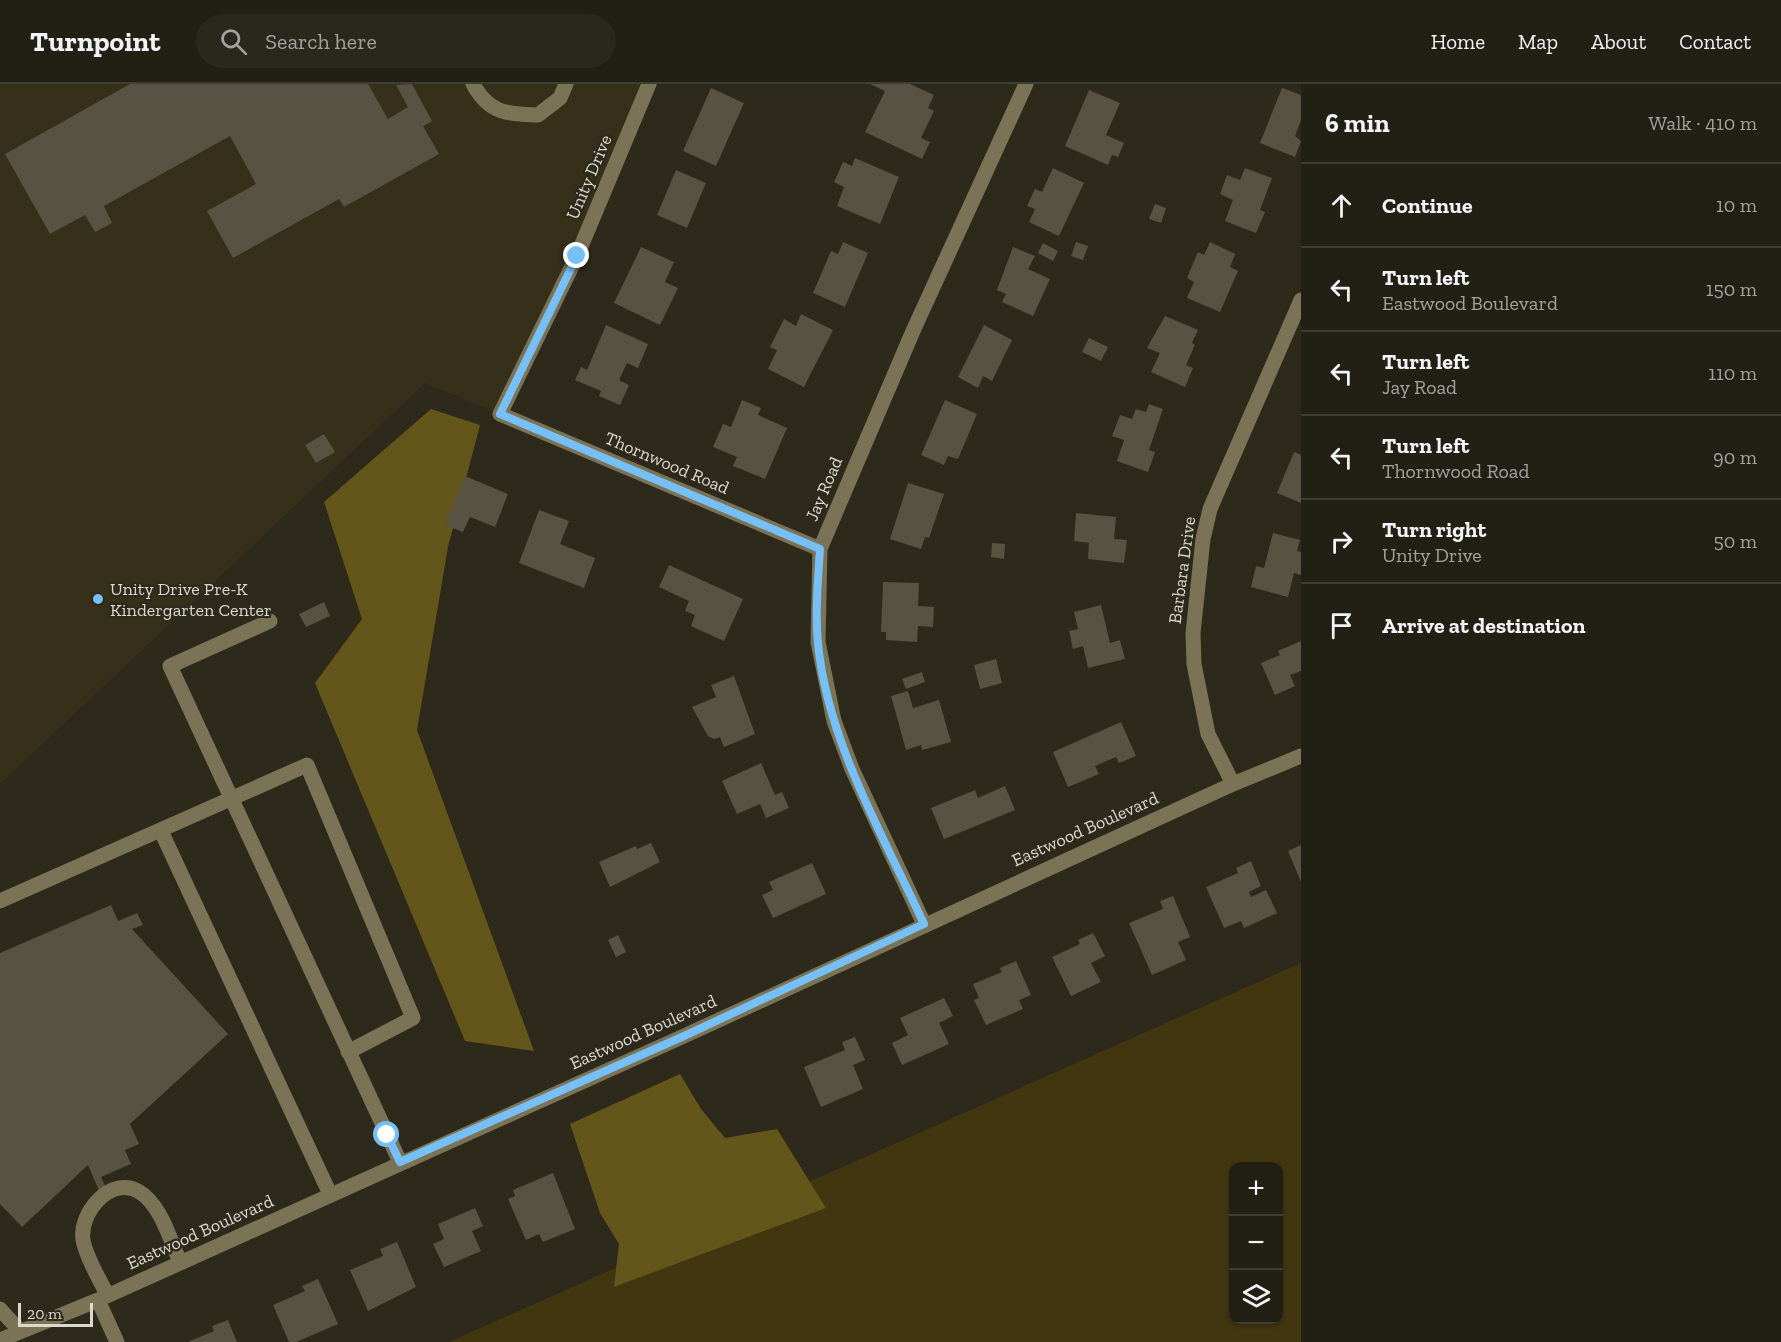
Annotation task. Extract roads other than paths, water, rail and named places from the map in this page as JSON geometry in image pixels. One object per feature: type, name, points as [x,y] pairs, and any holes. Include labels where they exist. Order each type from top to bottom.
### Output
[{"type":"street","points":[[473,84],[479,96],[503,113],[538,115],[560,98],[566,84]]},
{"type":"street","name":"Unity Drive","points":[[500,414],[577,256],[649,84]]},
{"type":"street","name":"Jay Road","points":[[924,924],[852,768],[834,721],[818,642],[820,549],[913,330],[1026,84]]},
{"type":"street","name":"Barbara Drive","points":[[1233,784],[1208,734],[1194,664],[1193,633],[1203,539],[1210,509],[1301,300]]},
{"type":"street","name":"Thornwood Road","points":[[500,414],[820,549]]},
{"type":"street","points":[[270,621],[170,666],[400,1162]]},
{"type":"street","name":"Eastwood Boulevard","points":[[0,1340],[102,1298],[684,1036],[1233,784],[1301,756]]},
{"type":"street","points":[[0,901],[307,765],[413,1018],[348,1052]]},
{"type":"street","points":[[162,831],[330,1194]]},
{"type":"street","points":[[117,1342],[83,1240],[85,1216],[94,1203],[110,1192],[127,1188],[139,1191],[160,1216],[180,1262]]},
{"type":"street","points":[[0,1309],[20,1331]]},
{"type":"place","name":"Unity Drive Pre-K Kindergarten Center","points":[[98,599]]}]
